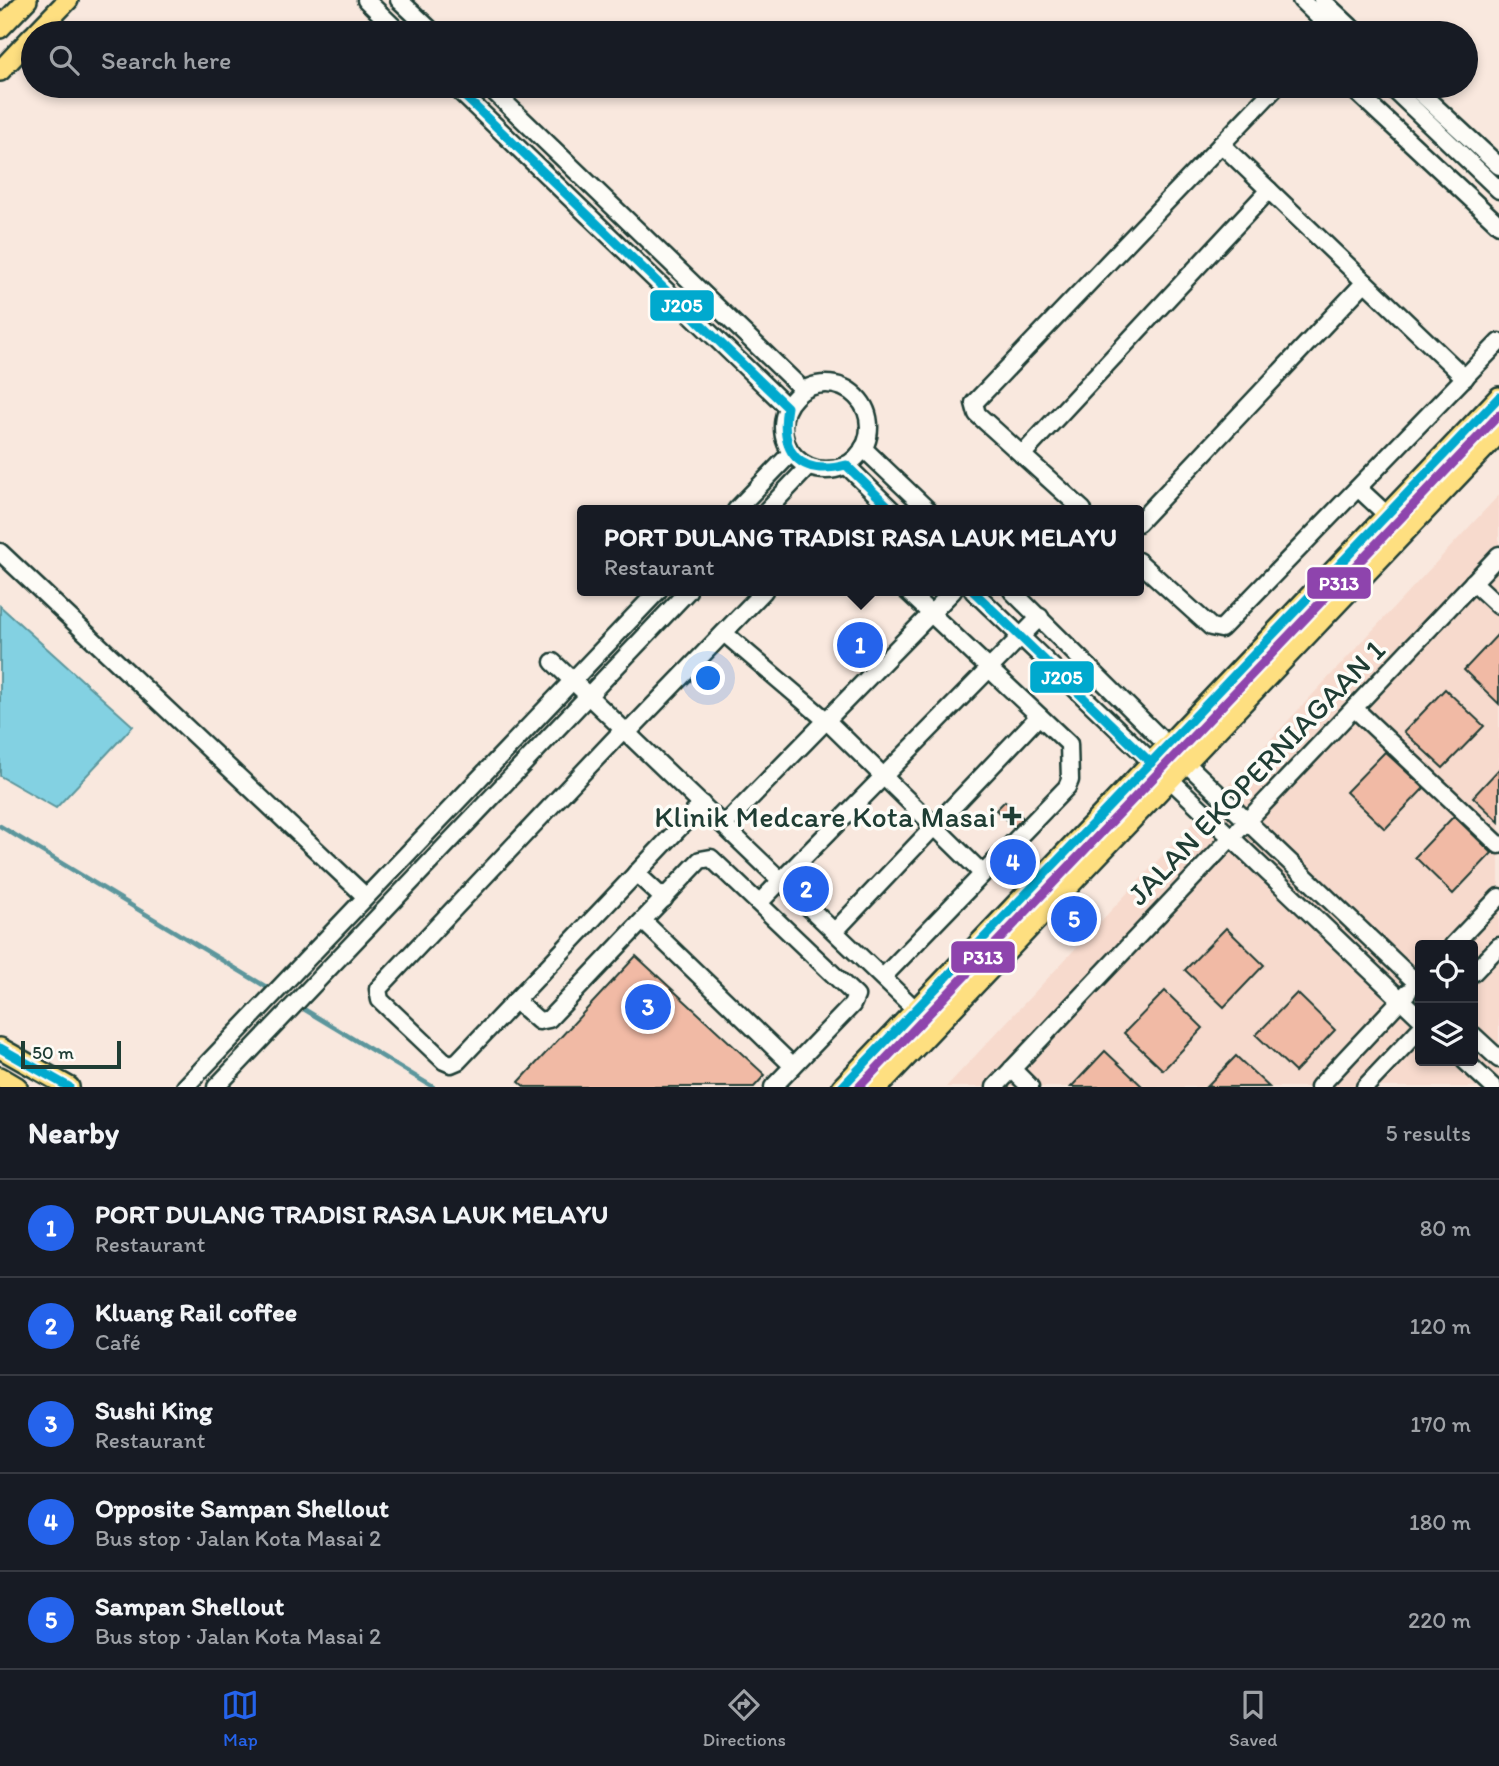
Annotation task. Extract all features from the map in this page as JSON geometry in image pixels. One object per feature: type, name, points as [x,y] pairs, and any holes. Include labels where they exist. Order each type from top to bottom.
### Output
[{"type":"main road","points":[[0,28],[27,0]]},
{"type":"main road","points":[[48,21],[68,0]]},
{"type":"main road","points":[[0,71],[21,49]]},
{"type":"main road","points":[[842,1087],[1499,397]]},
{"type":"main road","points":[[878,1087],[1499,433]]},
{"type":"main road","points":[[0,1048],[69,1087]]},
{"type":"main road","points":[[0,1077],[17,1087]]},
{"type":"street","points":[[366,0],[388,21]]},
{"type":"street","points":[[399,0],[421,21]]},
{"type":"street","points":[[1300,0],[1320,21]]},
{"type":"street","points":[[1322,0],[1344,21]]},
{"type":"street","points":[[466,98],[787,407]]},
{"type":"street","points":[[500,98],[803,390]]},
{"type":"street","points":[[1077,505],[977,414],[974,403],[1265,98]]},
{"type":"street","points":[[1363,98],[1499,225]]},
{"type":"street","points":[[1403,98],[1499,190]]},
{"type":"street","points":[[1426,98],[1493,161],[1476,168],[1458,187]]},
{"type":"street","points":[[1221,144],[1465,377]]},
{"type":"street","points":[[1022,455],[1269,190]]},
{"type":"street","points":[[1144,517],[1365,282]]},
{"type":"street","points":[[1144,566],[1211,627],[1221,629],[1499,342]]},
{"type":"street","points":[[831,384],[856,396],[864,407],[868,421],[868,435],[863,448],[846,465],[821,470],[808,467],[791,453],[784,439],[783,423],[787,407],[803,390],[831,384]]},
{"type":"street","points":[[863,448],[923,505]]},
{"type":"street","points":[[741,505],[791,453]]},
{"type":"street","points":[[846,465],[887,505]]},
{"type":"street","points":[[771,505],[808,467]]},
{"type":"street","points":[[1358,488],[1387,515]]},
{"type":"street","points":[[0,552],[365,896]]},
{"type":"street","name":"JALAN EKOPERNIAGAAN 1","points":[[995,1087],[1499,555]]},
{"type":"street","points":[[1473,582],[1499,606]]},
{"type":"street","points":[[185,1087],[653,596]]},
{"type":"street","points":[[216,1087],[683,596]]},
{"type":"street","points":[[702,804],[458,1060],[451,1064],[444,1061],[380,1000],[377,993],[380,986],[625,731],[760,596]]},
{"type":"street","points":[[883,977],[1069,785],[1069,744],[912,596]]},
{"type":"street","points":[[724,825],[948,596]]},
{"type":"street","points":[[978,596],[1415,1013]]},
{"type":"street","points":[[1017,596],[1186,764],[1415,979]]},
{"type":"street","points":[[759,903],[1040,617]]},
{"type":"street","points":[[724,633],[827,721],[982,873]]},
{"type":"street","points":[[552,662],[916,1010]]},
{"type":"street","points":[[1355,709],[1499,845]]},
{"type":"street","points":[[835,931],[1040,716]]},
{"type":"street","points":[[516,1001],[535,1019],[546,1021],[700,860],[707,857],[714,860],[856,996],[852,1005],[772,1087]]},
{"type":"street","points":[[636,873],[664,899]]},
{"type":"street","points":[[1458,940],[1499,897]]},
{"type":"street","points":[[643,921],[793,1066]]},
{"type":"street","points":[[1478,968],[1499,946]]},
{"type":"street","points":[[1319,1087],[1415,987]]},
{"type":"street","points":[[1365,1087],[1415,1034]]},
{"type":"street","points":[[1478,1040],[1499,1059]]},
{"type":"street","points":[[1470,1066],[1493,1087]]},
{"type":"street","points":[[1012,1069],[1030,1087]]},
{"type":"shaded area","points":[[1499,495],[1499,1087],[946,1087]]},
{"type":"water","points":[[0,606],[133,726],[56,808],[0,776]]},
{"type":"building","points":[[1499,633],[1499,704],[1464,670]]},
{"type":"building","points":[[1445,689],[1484,726],[1443,768],[1404,732]]},
{"type":"building","points":[[1385,752],[1424,788],[1385,829],[1346,792]]},
{"type":"building","points":[[1499,769],[1499,822],[1473,797]]},
{"type":"building","name":"Klinik Medcare Kota Masai","points":[[1005,801],[1023,818],[1014,827],[996,810]]},
{"type":"building","points":[[1454,816],[1492,853],[1453,894],[1415,857]]},
{"type":"building","points":[[1226,928],[1264,965],[1224,1007],[1185,970]]},
{"type":"building","points":[[636,956],[765,1075],[754,1087],[525,1087],[519,1082]]},
{"type":"building","points":[[1165,991],[1203,1028],[1163,1070],[1124,1033]]},
{"type":"building","points":[[1297,993],[1335,1030],[1295,1072],[1256,1035]]},
{"type":"building","points":[[1105,1051],[1143,1087],[1071,1087]]},
{"type":"building","points":[[1236,1056],[1269,1087],[1206,1087]]},
{"type":"waterway","points":[[0,826],[268,988]]},
{"type":"waterway","points":[[302,1008],[433,1087]]},
{"type":"transit line","name":"J205","points":[[466,98],[787,407],[786,437],[796,457],[805,464],[816,467],[846,465],[887,505]]},
{"type":"transit line","name":"J205","points":[[842,1087],[1499,397]]},
{"type":"transit line","name":"P313","points":[[859,1087],[1499,415]]},
{"type":"transit line","name":"J205","points":[[978,596],[1151,763]]},
{"type":"transit line","name":"J205","points":[[0,1048],[69,1087]]},
{"type":"place","name":"PORT DULANG TRADISI RASA LAUK MELAYU","points":[[860,645]]},
{"type":"place","name":"Klinik Medcare Kota Masai","points":[[1012,816]]},
{"type":"place","name":"Opposite Sampan Shellout","points":[[1013,862]]},
{"type":"place","name":"Kluang Rail coffee","points":[[806,889]]},
{"type":"place","name":"Sampan Shellout","points":[[1074,919]]},
{"type":"place","name":"Sushi King","points":[[648,1007]]}]
